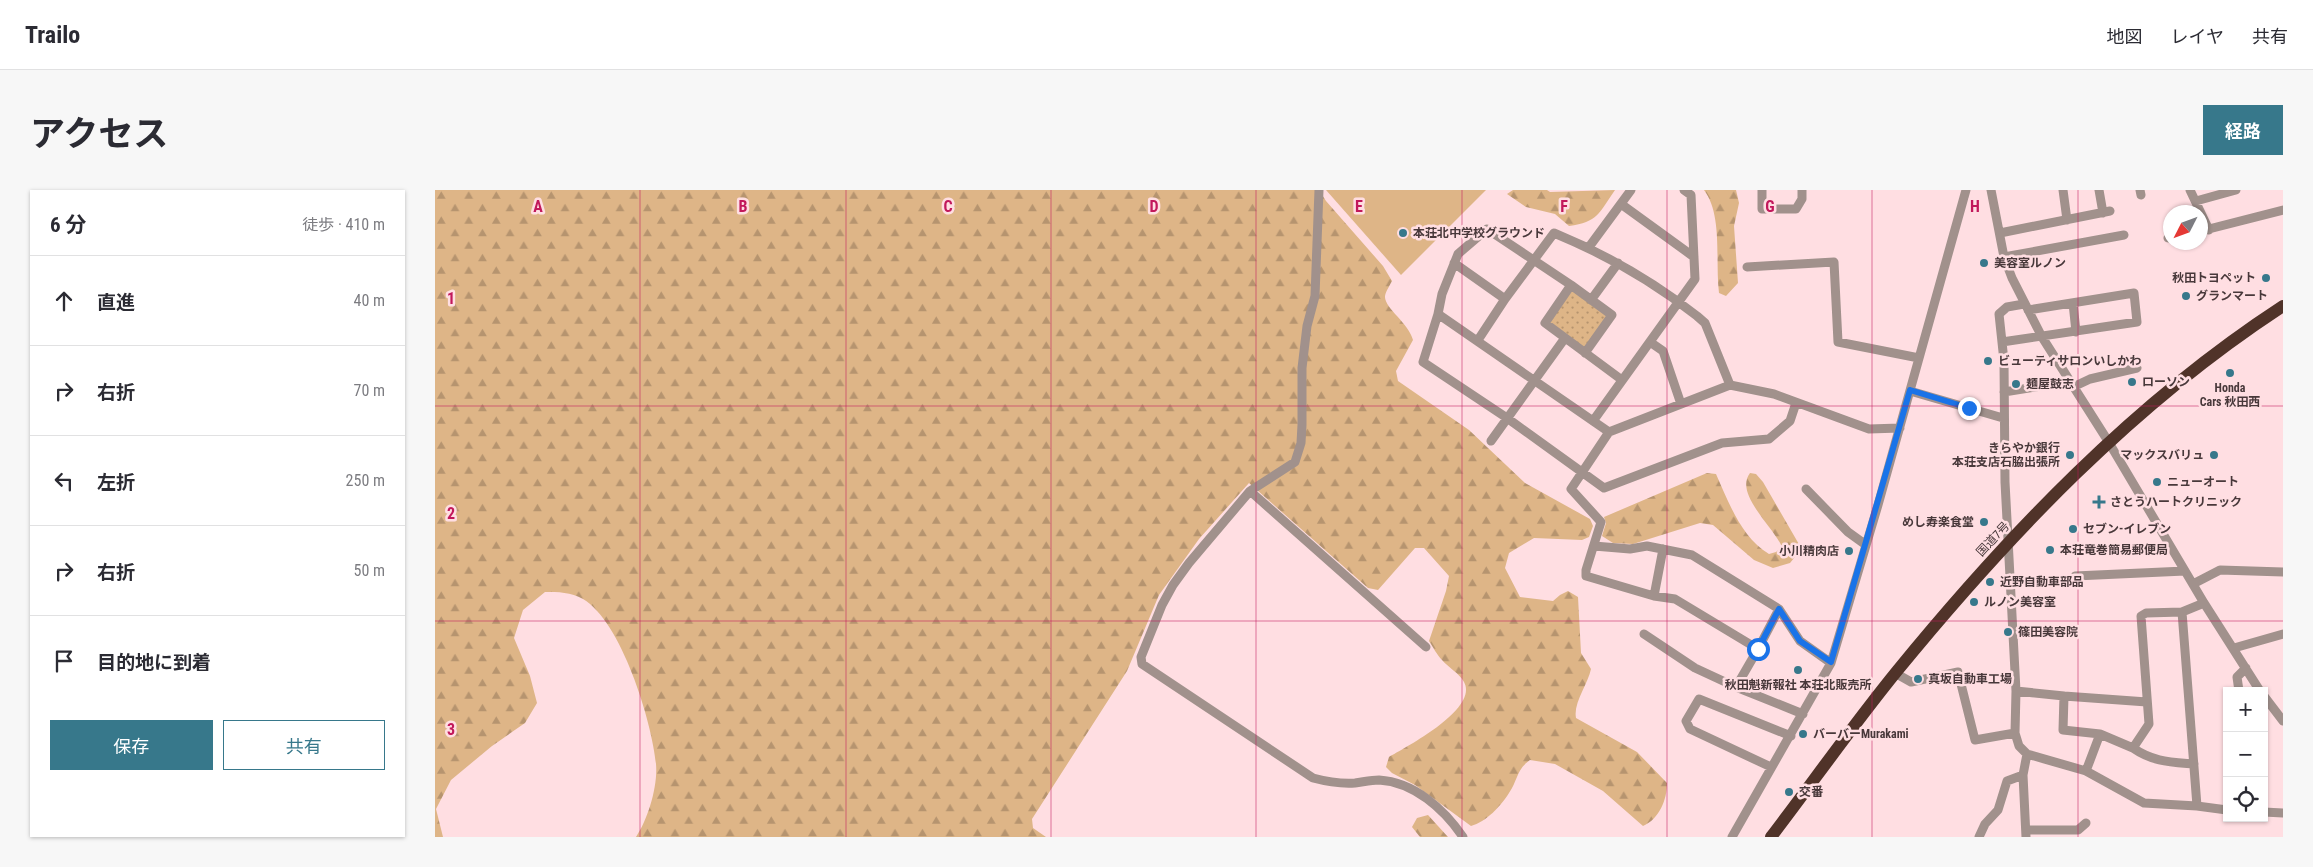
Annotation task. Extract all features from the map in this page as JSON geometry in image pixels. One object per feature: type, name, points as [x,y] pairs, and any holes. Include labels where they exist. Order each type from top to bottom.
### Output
[{"type":"highway","name":"国道7号","points":[[1771,837],[1895,673],[1952,604],[2009,543],[2108,441],[2242,334],[2283,306]]},
{"type":"street","points":[[1319,190],[1315,296],[1307,326],[1302,368],[1301,443],[1295,462],[1250,491],[1220,524],[1173,585],[1150,633],[1141,657],[1142,664],[1313,778],[1334,783],[1378,780],[1397,783],[1428,799],[1441,810],[1463,837]]},
{"type":"street","points":[[1589,247],[1631,190]]},
{"type":"street","points":[[1593,422],[1695,279],[1691,195],[1684,190]]},
{"type":"street","points":[[1762,190],[1762,210],[1796,209],[1802,199],[1802,190]]},
{"type":"street","points":[[1732,837],[1771,766],[1791,736],[1831,662],[1867,545],[1966,190]]},
{"type":"street","points":[[1991,190],[2004,257],[2026,307],[2042,337],[2108,441],[2204,603],[2258,687]]},
{"type":"street","points":[[2063,190],[2067,220]]},
{"type":"street","points":[[2000,233],[2106,212],[2099,190]]},
{"type":"street","points":[[2190,190],[2197,205]]},
{"type":"street","points":[[2196,201],[2236,190]]},
{"type":"street","points":[[1621,204],[1694,257]]},
{"type":"street","points":[[2208,229],[2283,210]]},
{"type":"street","points":[[1585,353],[1612,315],[1487,229],[1458,254],[1443,294],[1423,362],[1507,418],[1603,488],[1722,443],[1769,439],[1790,421],[1796,403]]},
{"type":"street","points":[[1478,340],[1505,299],[1555,233],[1589,247],[1618,263],[1679,303],[1705,323],[1730,385]]},
{"type":"street","points":[[2004,257],[2124,235]]},
{"type":"street","points":[[1747,267],[1834,262],[1838,342],[1919,358]]},
{"type":"street","points":[[1454,263],[1505,299]]},
{"type":"street","points":[[1591,300],[1618,263]]},
{"type":"street","points":[[1571,285],[1545,324],[1622,380]]},
{"type":"street","points":[[2002,342],[2137,322],[2134,293],[2073,303],[2007,307],[1999,314],[2002,342],[2003,418],[2016,691],[2015,733],[2019,746],[2027,754],[2086,771],[2143,803],[2223,809]]},
{"type":"street","points":[[2073,303],[2076,332]]},
{"type":"street","points":[[1438,314],[1609,432]]},
{"type":"street","points":[[1491,441],[1565,338]]},
{"type":"street","points":[[1649,342],[1663,351],[1681,404]]},
{"type":"street","points":[[2073,387],[2090,379],[2137,368]]},
{"type":"street","points":[[1758,649],[1675,599],[1654,596],[1586,576],[1586,570],[1601,522],[1571,488],[1609,432],[1730,385],[1774,394],[1869,429],[1900,428]]},
{"type":"street","points":[[2004,392],[2048,385]]},
{"type":"street","points":[[1910,390],[2003,418]]},
{"type":"street","points":[[1807,489],[1848,532],[1867,545]]},
{"type":"street","points":[[1250,491],[1426,647]]},
{"type":"street","points":[[1594,546],[1630,549],[1647,546],[1692,556],[1779,609],[1800,641],[1831,662]]},
{"type":"street","points":[[1654,596],[1663,549]]},
{"type":"street","points":[[2193,584],[2220,570],[2283,572]]},
{"type":"street","points":[[2075,576],[2185,571]]},
{"type":"street","points":[[2133,748],[2149,724],[2141,616],[2146,613],[2182,612],[2204,603]]},
{"type":"street","points":[[1737,687],[1779,609]]},
{"type":"street","points":[[2182,612],[2197,806]]},
{"type":"street","points":[[1644,634],[1695,668],[1803,714]]},
{"type":"street","points":[[2234,648],[2283,634]]},
{"type":"street","points":[[2238,687],[2237,677],[2246,668]]},
{"type":"street","points":[[1895,673],[1911,682],[1958,672],[1975,740],[2015,733]]},
{"type":"street","points":[[2016,691],[2147,702]]},
{"type":"street","points":[[2064,696],[2063,730],[2100,734],[2158,761],[2194,764]]},
{"type":"street","points":[[1771,766],[1690,729],[1686,722],[1699,699],[1791,736]]},
{"type":"street","points":[[2268,701],[2283,721]]},
{"type":"street","points":[[2086,771],[2100,734]]},
{"type":"street","points":[[2027,754],[2023,775],[2026,833],[2078,830],[2086,823]]},
{"type":"street","points":[[1979,837],[1985,824],[1998,810],[2007,781],[2023,775]]},
{"type":"street","points":[[2268,812],[2283,813]]},
{"type":"green space","points":[[435,190],[1319,190],[1326,201],[1383,266],[1392,281],[1385,296],[1386,301],[1407,328],[1413,340],[1396,371],[1398,381],[1469,430],[1525,483],[1590,519],[1593,526],[1589,537],[1582,540],[1534,538],[1509,553],[1505,568],[1520,597],[1553,601],[1568,591],[1578,597],[1581,653],[1591,669],[1577,706],[1576,718],[1637,752],[1667,783],[1664,802],[1658,814],[1643,826],[1603,791],[1555,764],[1530,760],[1522,768],[1506,798],[1488,817],[1471,826],[1415,785],[1392,773],[1386,767],[1389,757],[1439,726],[1461,704],[1466,693],[1462,679],[1440,658],[1429,641],[1446,591],[1449,576],[1424,548],[1415,548],[1378,590],[1368,588],[1249,483],[1199,539],[1159,595],[1127,671],[1032,819],[1033,828],[1046,837],[636,837],[651,802],[656,764],[648,723],[632,674],[610,628],[597,611],[583,599],[574,595],[560,592],[545,592],[523,610],[514,638],[530,676],[537,703],[525,723],[492,746],[451,780],[436,809],[443,837],[435,837]]},
{"type":"green space","name":"本荘北中学校グラウンド","points":[[1326,190],[1486,190],[1401,275]]},
{"type":"green space","points":[[1513,190],[1547,190],[1550,192],[1615,190],[1592,219],[1569,226],[1555,214],[1526,207],[1507,194]]},
{"type":"green space","points":[[1704,190],[1736,190],[1739,203],[1734,226],[1738,283],[1726,296],[1719,293],[1716,225],[1710,200]]},
{"type":"green space","points":[[1571,285],[1612,315],[1585,353],[1545,323]]},
{"type":"green space","points":[[1707,473],[1716,474],[1731,508],[1743,529],[1759,547],[1769,554],[1776,552],[1782,547],[1757,510],[1747,490],[1746,481],[1750,473],[1756,474],[1763,482],[1800,546],[1799,552],[1790,563],[1773,568],[1754,560],[1713,525],[1700,523],[1633,544],[1613,543],[1602,536],[1606,523],[1604,517]]},
{"type":"green space","points":[[1428,815],[1448,837],[1420,837],[1412,827],[1417,818]]},
{"type":"place","name":"本荘北中学校グラウンド","points":[[1403,233]]},
{"type":"place","name":"美容室ルノン","points":[[1984,263]]},
{"type":"place","name":"秋田トヨペット","points":[[2266,278]]},
{"type":"place","name":"グランマート","points":[[2186,296]]},
{"type":"place","name":"ビューティサロンいしかわ","points":[[1988,361]]},
{"type":"place","name":"Honda Cars 秋田西","points":[[2230,373]]},
{"type":"place","name":"ローソン","points":[[2132,382]]},
{"type":"place","name":"麺屋鼓志","points":[[2016,384]]},
{"type":"place","name":"きらやか銀行 本荘支店石脇出張所","points":[[2070,455]]},
{"type":"place","name":"マックスバリュ","points":[[2214,455]]},
{"type":"place","name":"ニューオート","points":[[2157,482]]},
{"type":"place","name":"さとうハートクリニック","points":[[2099,502]]},
{"type":"place","name":"めし寿楽食堂","points":[[1984,522]]},
{"type":"place","name":"セブン-イレブン","points":[[2073,529]]},
{"type":"place","name":"本荘竜巻簡易郵便局","points":[[2050,550]]},
{"type":"place","name":"小川精肉店","points":[[1849,551]]},
{"type":"place","name":"近野自動車部品","points":[[1990,582]]},
{"type":"place","name":"ルノン美容室","points":[[1974,602]]},
{"type":"place","name":"篠田美容院","points":[[2008,632]]},
{"type":"place","name":"秋田魁新報社 本荘北販売所","points":[[1798,670]]},
{"type":"place","name":"真坂自動車工場","points":[[1918,679]]},
{"type":"place","name":"バーバーMurakami","points":[[1803,734]]},
{"type":"place","name":"交番","points":[[1789,792]]},
{"type":"route","points":[[1758,649],[1779,609],[1800,641],[1831,662],[1910,390],[1969,408]]}]
